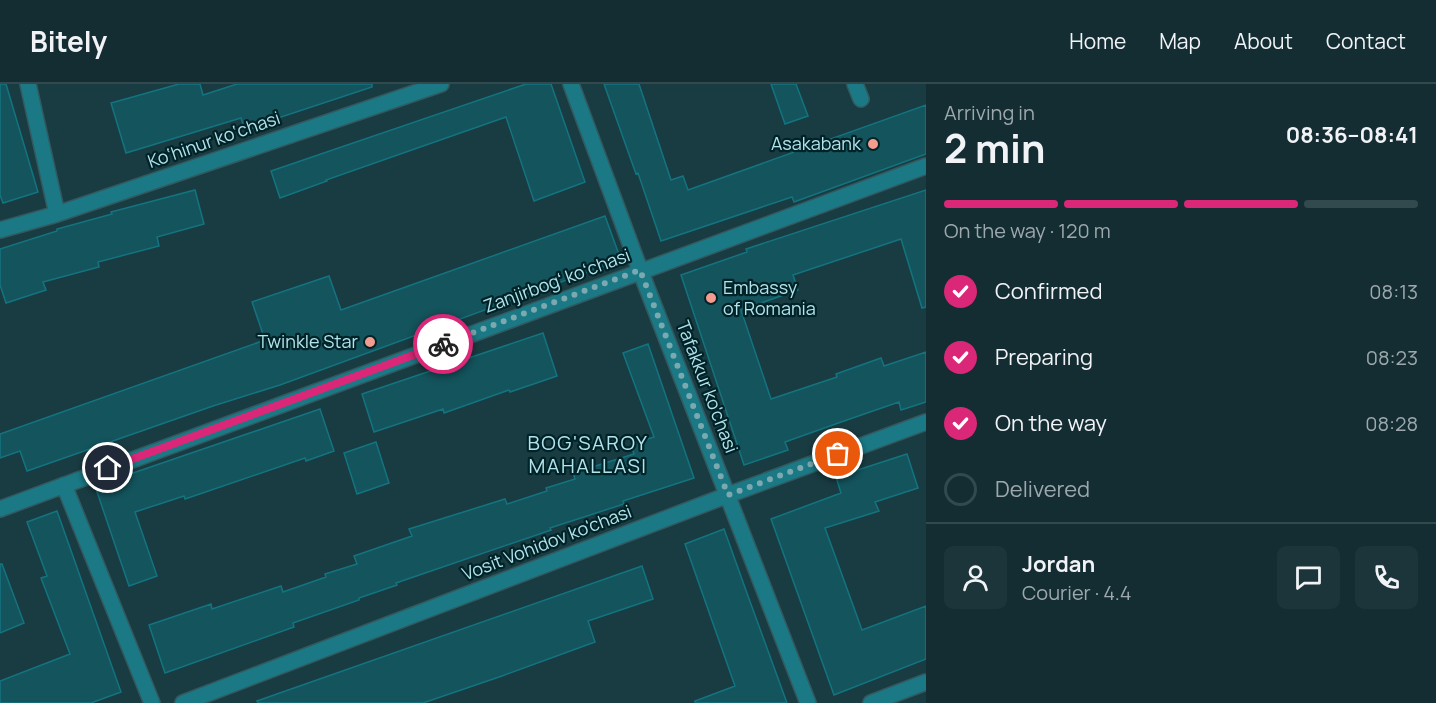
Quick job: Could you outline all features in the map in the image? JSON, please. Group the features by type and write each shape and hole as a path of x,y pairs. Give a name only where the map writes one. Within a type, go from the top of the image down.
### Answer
{"street":[{"path":"28,84 57,214"},
{"name":"Ko‘hinur ko‘chasi","path":"0,230 57,214 441,84"},
{"name":"Tafakkur ko'chasi","path":"571,84 640,270 808,703"},
{"path":"855,84 861,99"},
{"name":"Zanjirbogʻ koʻchasi","path":"0,509 640,270 926,166"},
{"name":"Vosit Vohidov ko'chasi","path":"183,703 926,422"},
{"path":"64,484 152,703"},
{"path":"871,703 926,682"}],"building":[{"path":"0,84 6,84 38,192 3,203 0,195"},
{"path":"179,84 200,84 203,95 237,84 372,84 372,87 245,131 241,118 126,153 111,103"},
{"path":"526,84 551,84 585,182 534,201 506,117 280,198 271,171"},
{"path":"604,84 639,84 671,180 683,176 688,190 926,105 926,154 794,202 792,197 661,241"},
{"path":"771,84 796,84 808,116 785,124"},
{"path":"195,190 204,224 157,237 159,246 98,262 99,267 43,282 46,290 6,303 0,285 0,249 57,231 57,229 112,214 111,212"},
{"path":"926,190 926,307 922,308 901,239 793,275 798,290 741,310 771,399 837,377 836,374 881,358 884,366 926,352 926,402 901,410 899,402 844,421 785,442 788,450 744,465 681,275 747,252 746,249"},
{"path":"605,216 621,260 280,385 27,471 20,451 0,458 0,434 265,340 252,302 329,276 341,310"},
{"path":"543,333 557,376 444,413 443,409 374,432 362,394"},
{"path":"648,344 694,478 623,501 624,504 396,583 397,585 359,598 359,600 293,623 294,627 165,673 149,625 211,604 212,609 281,586 283,592 326,577 325,574 357,564 354,556 412,536 409,529 505,499 507,504 547,491 546,488 575,479 573,473 634,454 631,444 654,437 623,353"},
{"path":"320,409 334,451 306,461 305,458 185,499 184,496 135,512 157,576 129,586 95,486"},
{"path":"376,442 389,483 357,494 344,453"},
{"path":"907,454 918,488 875,502 879,511 825,528 862,630 926,606 926,659 834,695 771,519 841,493 836,477"},
{"path":"57,511 121,692 91,703 0,703 0,681 70,654 41,578 47,576 27,522"},
{"path":"724,529 787,703 695,703 695,701 735,686 685,544"},
{"path":"0,564 2,564 24,623 0,633"},
{"path":"642,566 653,599 588,621 595,642 502,676 423,703 258,703 257,701"}],"way so far":[{"path":"443,344 640,270 728,495 838,454"}],"place":[{"name":"Asakabank","path":"873,144"},
{"name":"Embassy of Romania","path":"711,298"},
{"name":"Twinkle Star","path":"370,342"}],"district":[{"name":"BOG'SAROY MAHALLASI","path":"588,454"}],"route":[{"path":"108,468 443,344"}]}
